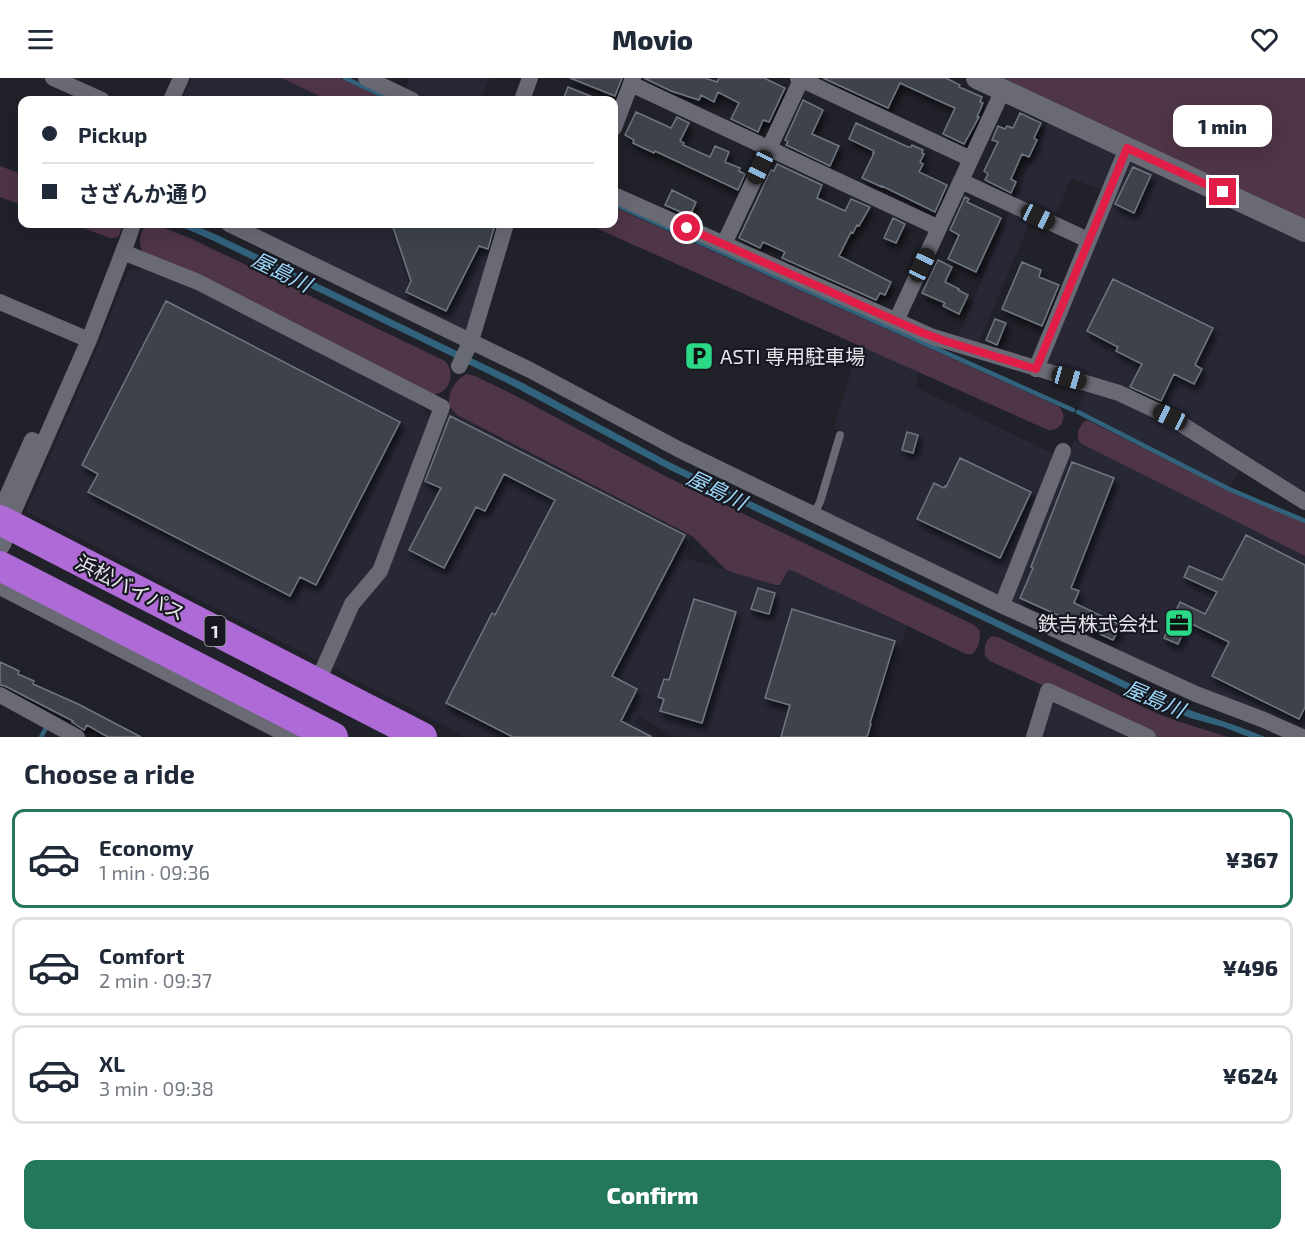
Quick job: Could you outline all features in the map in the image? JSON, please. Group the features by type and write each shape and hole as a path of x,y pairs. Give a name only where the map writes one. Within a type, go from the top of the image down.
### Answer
{"highway":[{"name":"浜松バイパス","path":"3,532 317,683 422,737"},
{"name":"浜松バイパス","path":"3,532 259,699 292,732 333,737"}],"street":[{"path":"53,78 93,96"},
{"path":"173,96 181,78"},
{"path":"366,78 404,96"},
{"path":"523,96 530,78"},
{"path":"724,244 801,78 971,159"},
{"path":"977,78 1305,231"},
{"path":"618,118 632,81 939,228"},
{"path":"896,321 1004,90"},
{"path":"1036,369 1127,148"},
{"path":"961,181 1089,240"},
{"path":"618,197 945,341 1119,393 1170,417 1305,502"},
{"path":"3,532 89,340 131,228"},
{"path":"237,228 469,345 538,373 678,449 1002,605 1202,696 1302,737"},
{"path":"459,366 469,345 505,228"},
{"path":"123,252 198,282 442,407 380,571 352,604 317,683"},
{"path":"0,302 89,340"},
{"path":"3,532 32,440 43,445"},
{"path":"1002,605 1063,451"},
{"path":"0,587 292,732"},
{"path":"1034,737 1048,691 1148,737"},
{"path":"0,695 51,731 77,737"}],"lane":[{"path":"814,514 840,435"}],"shaded area":[{"path":"192,78 281,78 319,96 184,96"},
{"path":"281,78 340,78 378,96 319,96"},
{"path":"410,78 490,78 483,96 416,96 405,91"},
{"path":"1003,78 1305,78 1305,219"},
{"path":"1048,121 1115,152 1118,158 1104,191 1071,178 1054,220 1014,201"},
{"path":"1132,160 1305,241 1305,496 1172,412 1045,365 1126,162"},
{"path":"0,166 18,173 18,204 0,197"},
{"path":"618,209 1058,406 1063,413 1062,422 1057,428 1048,430 596,228 618,228"},
{"path":"1011,209 1031,219 978,345 957,339"},
{"path":"83,228 122,228 119,236 110,238"},
{"path":"164,228 192,239 445,361 449,366 451,378 449,383 442,392 430,394 142,251 140,236 143,229"},
{"path":"252,228 501,228 466,331"},
{"path":"145,268 195,288 418,402 430,421 375,568 321,662 26,511 99,344 128,271"},
{"path":"859,345 919,372 915,387 1054,454 1000,592 995,594 826,513 823,507 845,433 834,428"},
{"path":"467,374 516,396 665,476 974,625 980,631 976,649 972,654 966,654 793,571 788,570 780,585 775,585 725,569 692,536 457,415 452,410 449,398 457,382"},
{"path":"1086,389 1117,398 1167,422 1240,468 1230,487 1078,410"},
{"path":"447,410 692,536 685,558 781,587 788,570 793,571 907,626 873,737 674,737 638,715 635,723 658,737 466,737 331,667"},
{"path":"1087,420 1222,487 1305,523 1305,556 1082,444 1078,440 1078,431 1083,422"},
{"path":"1074,440 1305,556 1305,731 1015,604 1013,598"},
{"path":"991,636 998,637 1156,713 1228,737 1155,737 990,661 985,656 985,650 986,643"},
{"path":"1050,700 1139,737 1039,737"}],"water":[{"name":"屋島川","path":"184,228 201,228 217,235 523,383 671,463 1162,699 1265,737 1249,737 1190,718 1159,705 668,469 505,382"}],"building":[{"path":"570,78 622,78 615,96"},
{"path":"644,78 705,78 717,82 719,78 764,78 785,88 769,122 763,120 758,132 731,119 739,103 718,92 714,102 701,95 699,100 671,91"},
{"path":"823,78 946,78 960,85 959,87 982,97 980,102 983,103 977,117 979,117 964,144 943,134 955,108 900,83 888,108"},
{"path":"568,87 590,96 565,96"},
{"path":"803,100 823,110 812,134 839,146 830,166 786,145 788,142 785,140"},
{"path":"636,112 671,128 677,117 689,123 680,141 684,143 683,145 710,157 715,146 729,152 725,162 740,168 739,171 745,174 738,190 633,143 634,140 625,135"},
{"path":"1020,113 1041,123 1034,138 1037,140 1029,157 1022,154 1011,179 1016,182 1011,193 985,180 988,174 984,171 998,142 992,140 998,126 1005,129 1007,126 1013,128"},
{"path":"856,123 908,147 912,145 923,150 924,154 920,162 923,164 919,172 947,185 935,212 862,178 874,151 849,139"},
{"path":"777,164 822,185 817,198 845,211 851,199 870,207 859,226 857,225 853,233 851,232 839,256 891,282 885,295 880,293 876,300 782,258 785,252 763,242 760,248 739,238 771,170 774,171"},
{"path":"1133,167 1151,175 1134,213 1115,204"},
{"path":"672,190 696,202 690,216 665,205"},
{"path":"965,197 969,199 967,202 1001,218 976,272 948,259 959,235 950,230"},
{"path":"893,218 905,224 896,243 884,238"},
{"path":"393,228 494,228 488,249 479,246 446,311 406,292 411,281"},
{"path":"938,260 952,267 945,282 968,295 959,314 943,306 945,303 922,293"},
{"path":"1022,262 1041,270 1039,277 1059,285 1042,326 1002,309"},
{"path":"1113,279 1213,328 1195,365 1202,369 1194,384 1174,374 1161,401 1130,387 1142,364 1116,351 1118,347 1087,331"},
{"path":"166,301 400,422 316,585 300,577 290,596 88,492 98,474 82,465"},
{"path":"995,319 1006,323 997,345 986,340"},
{"path":"450,416 685,535 612,676 637,689 621,721 652,737 513,737 446,703 492,613 495,615 555,500 504,474 485,511 476,507 444,568 409,550 441,488 425,481"},
{"path":"907,432 918,435 913,453 902,450"},
{"path":"960,458 1031,492 1000,558 917,519 934,483 946,487"},
{"path":"1072,462 1114,478 1071,588 1079,591 1074,603 1121,625 1113,640 1020,598"},
{"path":"1246,535 1305,565 1305,707 1299,719 1212,676 1229,642 1188,622 1178,644 1164,638 1180,602 1205,614 1217,592 1184,577 1189,566 1222,580"},
{"path":"758,588 775,593 769,614 751,609"},
{"path":"694,599 736,612 702,723 660,711 664,699 658,697 664,679 669,680"},
{"path":"792,609 895,641 867,737 781,737 790,705 765,698"},
{"path":"0,662 34,681 33,684 78,704 141,737 108,737 87,725 84,730 73,721 0,685"}],"waterway":[{"path":"345,78 383,96"},
{"path":"618,206 1073,410"},
{"path":"1078,412 1229,489 1305,521"},
{"path":"41,737 47,726"}],"place":[{"name":"ASTI 専用駐車場","path":"699,356"},
{"name":"鉄吉株式会社","path":"1179,623"}],"route":[{"path":"687,228 923,333 1036,369 1127,148 1223,192"}]}
